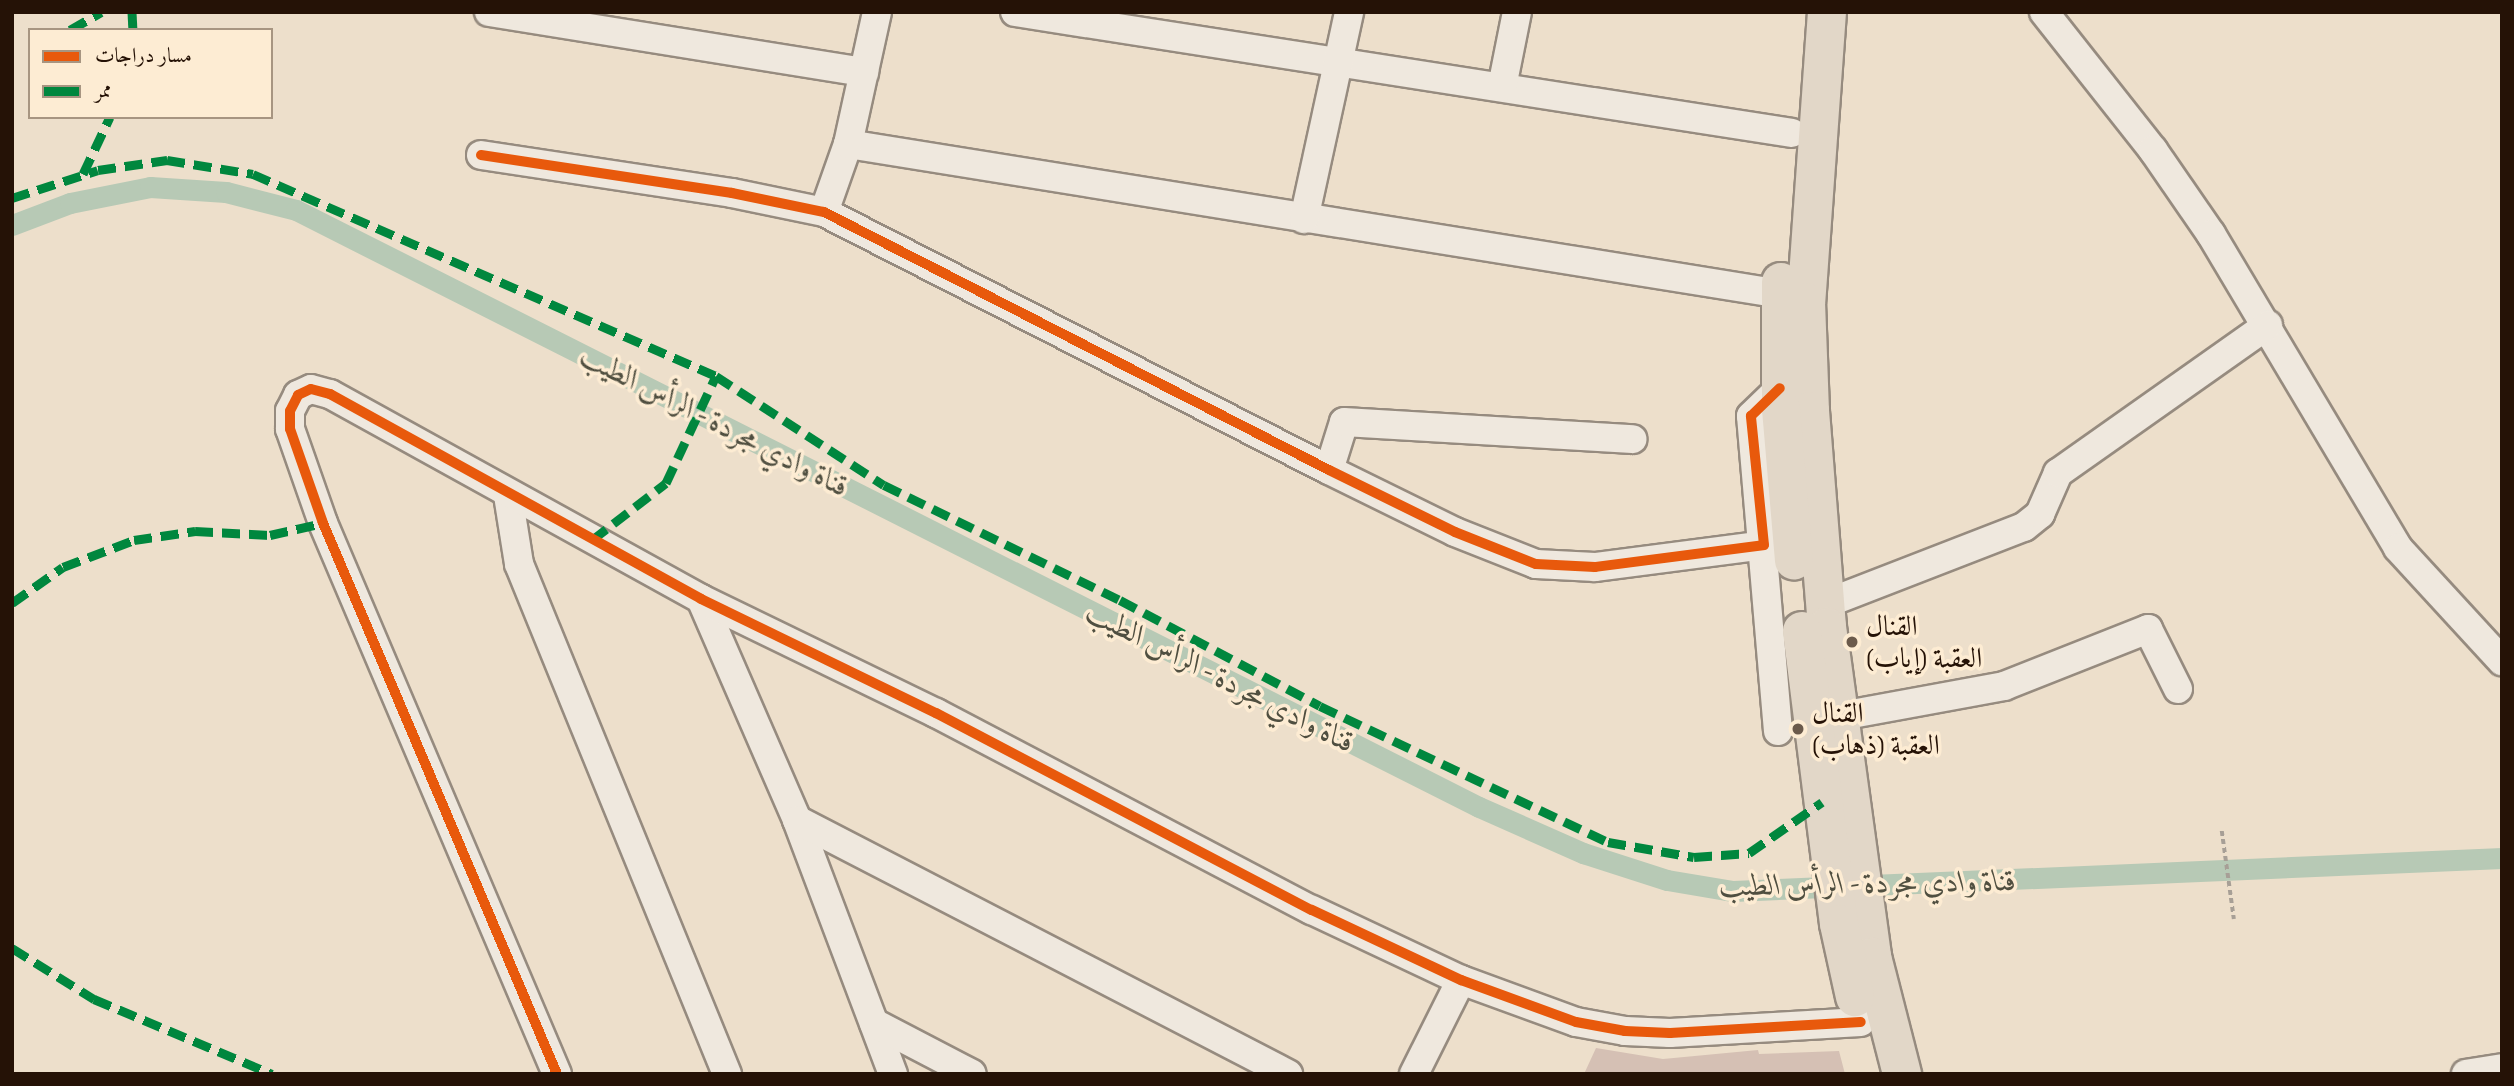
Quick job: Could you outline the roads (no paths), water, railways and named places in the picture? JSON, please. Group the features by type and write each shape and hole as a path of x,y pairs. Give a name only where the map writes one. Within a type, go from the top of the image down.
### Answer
{"highway":[{"path":"1804,12 1780,294 1780,388 1797,591 1840,825 1853,922 1861,1022 1873,1074"},
{"path":"1827,12 1806,302 1825,604 1841,716 1840,825"},
{"path":"1853,922 1902,1074"}],"street":[{"path":"489,12 864,72"},
{"path":"824,212 848,144 877,12"},
{"path":"1016,12 1792,133"},
{"path":"1304,219 1340,64 1349,12"},
{"path":"1502,87 1517,12"},
{"path":"2044,12 2153,150 2268,325 2398,548 2502,661"},
{"path":"848,144 1780,294"},
{"path":"481,155 732,192 824,212 1329,470 1455,532 1536,564 1595,567 1764,545"},
{"path":"1825,604 2024,527 2040,514 2058,473 2268,325"},
{"path":"1778,731 1751,416 1780,388"},
{"path":"557,1074 323,523 290,429 290,411 298,395 312,389 330,394 508,495 701,599 864,677 1311,910 1461,980 1576,1022 1625,1031 1670,1033 1861,1022"},
{"path":"1329,470 1344,422 1632,439"},
{"path":"508,495 519,564 727,1074"},
{"path":"701,599 797,820 893,1074"},
{"path":"1841,716 2004,686 2148,629 2178,689"},
{"path":"797,820 1289,1074"},
{"path":"1414,1074 1461,980"},
{"path":"874,1023 972,1074"},
{"path":"2466,1074 2502,1068"}],"waterway":[{"name":"قناة وادي مجردة - الرأس الطيب","path":"12,225 70,203 150,187 226,192 296,210 1479,807 1583,853 1667,880 1733,891 2502,858"}],"place":[{"name":"القنال العقبة (إياب)","path":"1852,642"},
{"name":"القنال العقبة (ذهاب)","path":"1798,729"}]}
